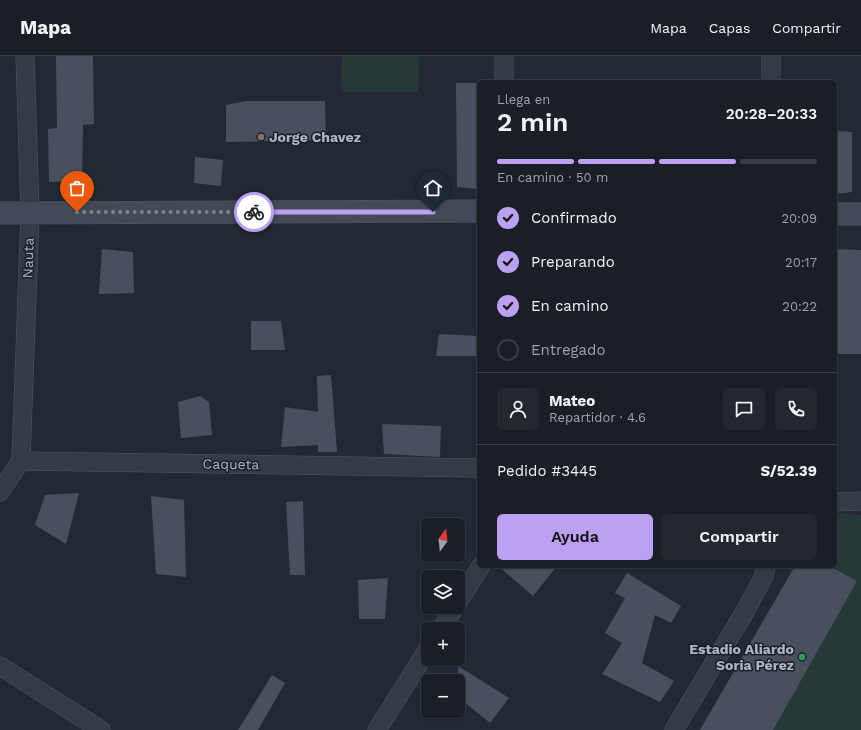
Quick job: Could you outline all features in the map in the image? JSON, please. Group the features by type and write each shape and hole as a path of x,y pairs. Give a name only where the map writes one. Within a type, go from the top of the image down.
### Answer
{"street":[{"name":"Nauta","path":"21,461 30,213 25,56"},
{"path":"504,56 504,80"},
{"path":"771,56 771,80"},
{"path":"0,213 477,211"},
{"path":"837,214 861,214"},
{"path":"0,492 21,461"},
{"name":"Caqueta","path":"21,461 477,468"},
{"path":"837,502 861,501"},
{"path":"465,591 479,568"},
{"path":"674,730 747,608 764,576 766,568"},
{"path":"377,730 421,661"},
{"path":"0,666 101,730"}],"shaded area":[{"path":"342,56 419,56 418,92 341,92"},
{"name":"Estadio Aliardo Soria Pérez","path":"837,513 861,515 861,730 700,730 794,568 837,568"}],"building":[{"path":"56,56 93,56 94,124 83,125 82,181 49,182 48,129 57,128"},
{"path":"456,83 477,83 477,189 457,187"},
{"path":"246,101 325,101 326,140 226,142 226,105"},
{"path":"837,131 852,132 852,192 837,194"},
{"path":"195,157 223,160 221,186 194,183"},
{"path":"102,249 133,252 134,293 99,294"},
{"path":"837,249 861,250 861,354 837,354"},
{"path":"251,321 281,321 285,350 251,350"},
{"path":"439,334 477,336 477,356 436,356"},
{"path":"331,375 337,452 318,452 318,445 281,447 285,407 318,412 317,376"},
{"path":"200,396 209,402 212,435 181,438 178,402"},
{"path":"382,424 441,426 440,457 384,454"},
{"path":"79,493 66,544 35,525 45,495"},
{"path":"151,496 184,500 186,577 156,574"},
{"path":"303,501 305,575 290,575 286,502"},
{"path":"500,568 555,568 533,596"},
{"name":"Estadio Aliardo Soria Pérez","path":"794,568 833,568 857,581 773,730 700,730"},
{"path":"627,573 681,606 671,623 655,615 642,663 674,681 660,702 602,674 622,643 605,633 625,598 615,593"},
{"path":"388,578 385,619 359,619 358,580"},
{"path":"458,666 509,698 490,723 465,703 465,674 458,674"},
{"path":"272,675 285,683 258,730 238,730"}],"way so far":[{"path":"77,212 254,212"}],"place":[{"name":"Jorge Chavez","path":"261,137"},
{"name":"Estadio Aliardo Soria Pérez","path":"802,657"}],"route":[{"path":"254,212 433,212"}]}
